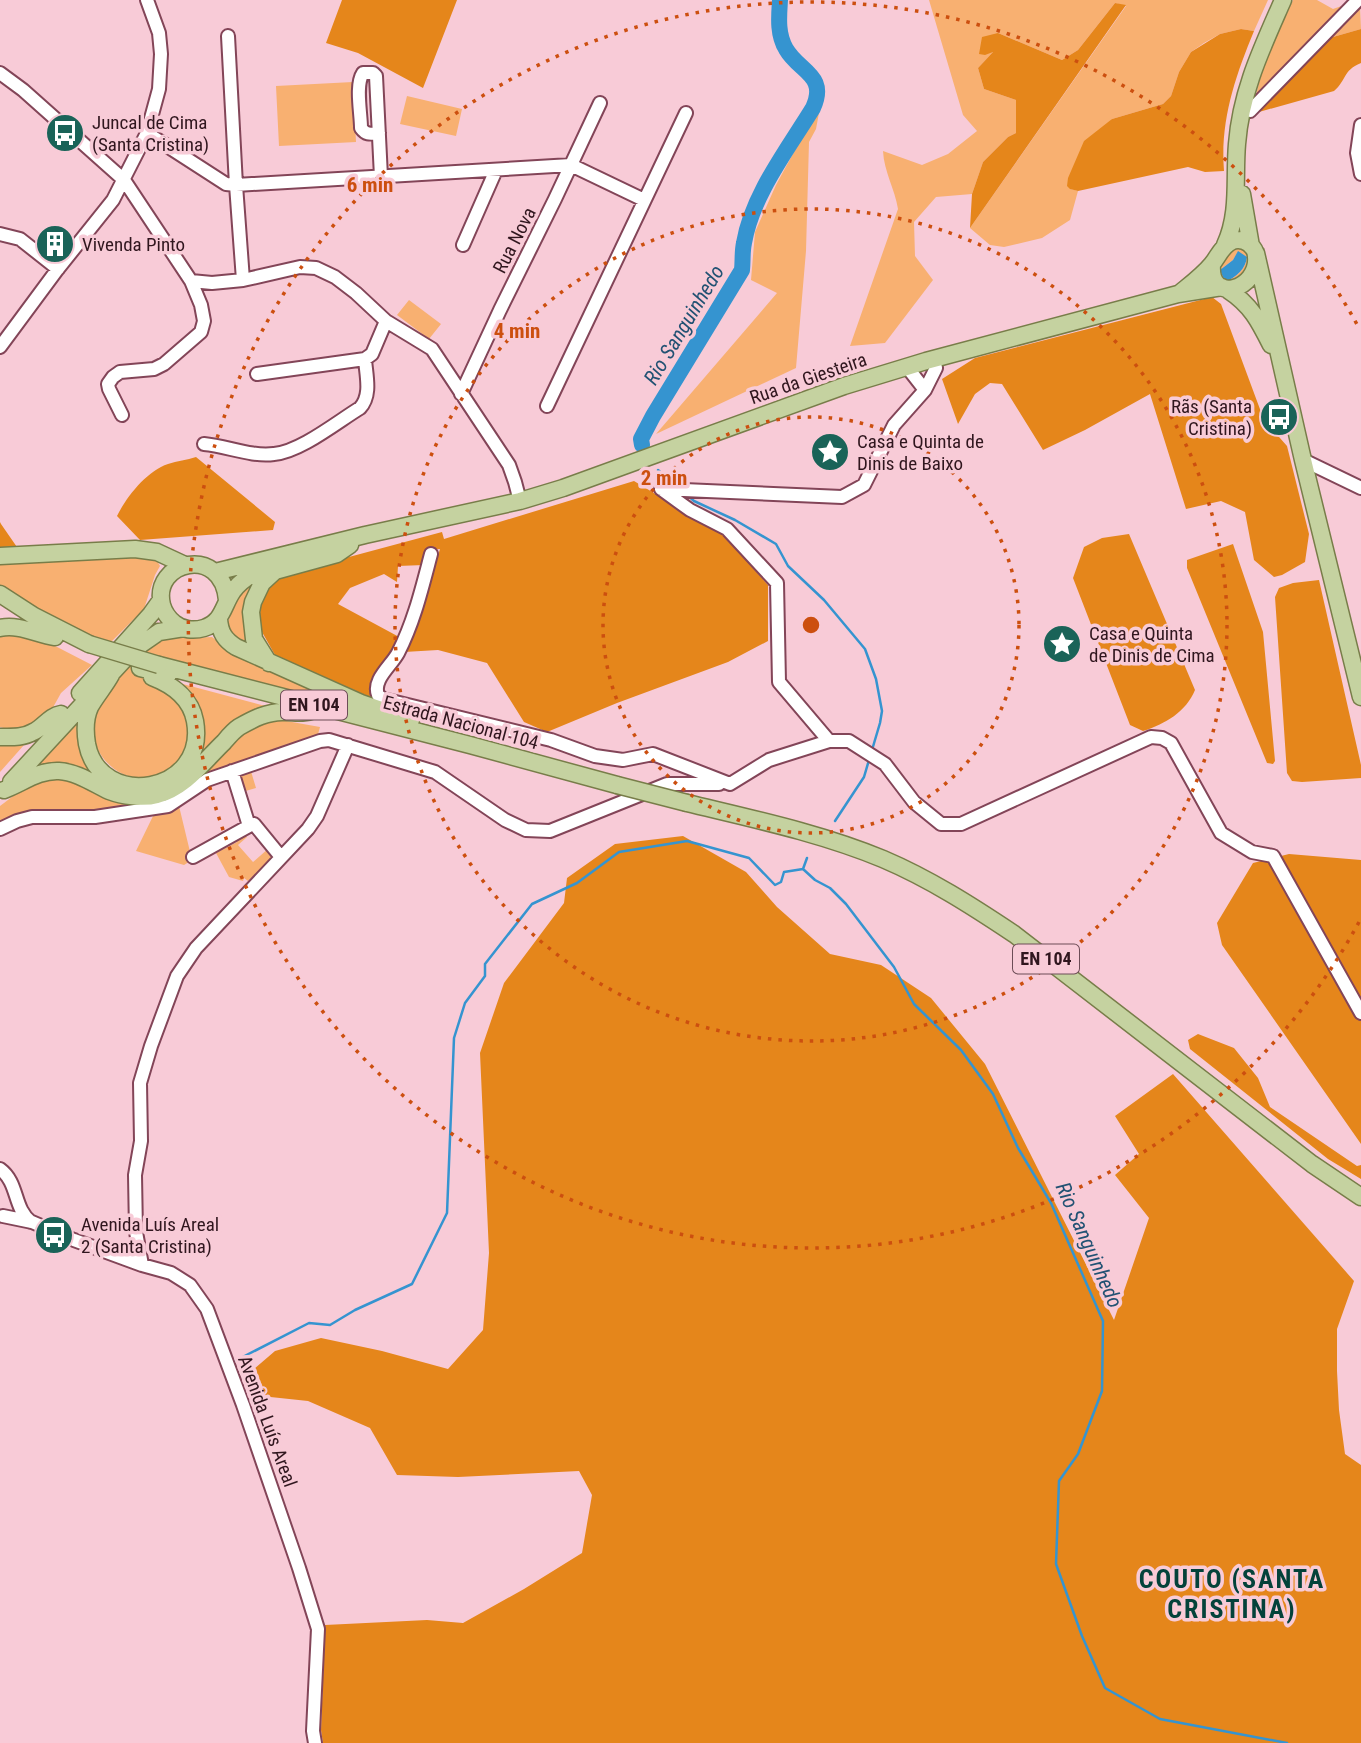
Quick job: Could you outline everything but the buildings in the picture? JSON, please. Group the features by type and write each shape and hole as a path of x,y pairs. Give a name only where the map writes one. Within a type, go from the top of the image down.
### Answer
{"main road":[{"path":"1178,294 1212,265 1230,235 1236,208 1237,145 1242,108 1255,64 1283,0"},
{"path":"1237,167 1303,460 1361,697"},
{"path":"1225,245 1232,241 1246,242 1254,249 1256,265 1247,282 1237,288 1225,289"},
{"path":"1212,265 1213,279 1241,299 1256,315 1286,383"},
{"name":"Rua da Giesteira","path":"456,515 563,488 844,386 933,359 1178,294 1225,289"},
{"path":"185,565 164,582 161,600 163,609 175,624 193,630 203,629 219,619 234,589 254,572 456,515"},
{"path":"215,572 303,549 456,515"},
{"path":"269,663 254,639 251,612 262,583 275,571 337,554 350,545"},
{"path":"0,556 146,549 185,565 206,566 222,580 227,600"},
{"name":"Estrada Nacional 104","path":"0,594 88,648 558,770"},
{"path":"1,790 61,714 161,600"},
{"name":"Estrada Nacional 104","path":"0,601 55,637 140,668 462,749 558,770"},
{"path":"219,619 225,640 236,648 361,703 467,739 470,745"},
{"path":"0,628 23,628 55,637"},
{"path":"1,790 133,650 159,632 184,628"},
{"path":"111,675 90,707 85,734 88,749 98,769 122,784 139,787 160,783 180,772 192,753 197,732 193,711 179,691 142,674 140,668"},
{"path":"1,790 43,772 61,771 77,775 113,792 140,796 156,795 186,780 236,729 264,715 282,712 302,714 311,711"},
{"path":"0,737 18,737 33,733 55,715 61,714"},
{"name":"EN 104","path":"558,770 847,845 921,877 1014,934 1312,1164 1361,1197"}],"street":[{"path":"0,347 113,200 147,133 159,89 161,54 159,33 147,0"},
{"path":"1242,108 1250,111 1358,0"},
{"path":"228,36 243,280"},
{"path":"0,73 23,90 124,180 191,281 201,306 204,321 201,332 164,364 154,369 120,372 113,377 108,384 109,389 122,415"},
{"name":"Rua Nova","path":"461,394 600,103"},
{"path":"547,406 686,113"},
{"path":"1361,125 1357,153 1361,174"},
{"path":"147,133 226,184 236,186 571,165 644,200"},
{"path":"379,133 381,177"},
{"path":"463,245 496,170"},
{"path":"0,234 20,239 58,269"},
{"path":"191,281 243,280 300,267 316,268 335,277 386,321 432,349 509,465 520,501"},
{"path":"257,374 365,359 372,354 386,321"},
{"path":"204,444 256,454 276,454 300,446 360,408 366,401 365,359"},
{"path":"829,741 779,682 777,583 727,529 690,510 662,489 842,497 864,485 894,425 925,390 936,368 933,359"},
{"path":"907,367 925,390"},
{"path":"1303,460 1361,488"},
{"path":"431,554 417,605 397,654 377,682 378,695 383,699 551,740 595,757 623,760 653,754 730,784"},
{"path":"0,829 32,817 95,817 168,806 207,780 329,740 435,772 505,820 526,830 550,831 667,784 730,784 769,760 829,741 849,741 885,764 914,802 941,824 961,824 1151,737 1162,738 1171,743 1221,834 1252,852 1273,856 1361,1013"},
{"path":"142,1265 136,1232 135,1175 141,1141 140,1083 177,976 196,948 317,817 348,744"},
{"path":"232,771 255,823 281,857"},
{"path":"193,857 255,823"},
{"path":"0,1169 13,1183 22,1213 32,1222"},
{"path":"1,1218 12,1205 15,1192"},
{"name":"Avenida Luís Areal","path":"1,1218 20,1218 142,1265 171,1273 190,1285 206,1309 239,1394 318,1629 314,1743"}],"shaded area":[{"path":"342,0 457,0 423,88 358,53 326,43"},
{"path":"929,0 1268,0 1254,31 1241,29 1220,34 1191,52 1179,72 1171,96 1163,104 1112,119 1071,189 1078,191 1070,220 1042,238 1004,247 990,245 970,228 1126,6 1115,3 1078,50 1062,60 998,33 994,51 978,68 984,89 1016,100 1016,133 1008,137 983,162 972,194 936,197 914,222 915,256 933,280 885,343 850,346 898,209 883,151 922,165 948,154 977,131 963,115"},
{"path":"1293,0 1317,0 1333,9 1350,3 1254,103 1263,67"},
{"path":"1115,3 1126,5 970,228 972,194 983,162 1008,137 1016,133 1016,100 984,89 978,68 993,52 979,54 982,37 998,33 1062,60 1078,50"},
{"path":"1360,6 1361,29 1326,39"},
{"path":"1241,29 1254,31 1230,100 1224,134 1224,171 1205,172 1188,167 1078,191 1067,186 1084,141 1112,119 1163,104 1171,96 1179,72 1191,52 1220,34"},
{"path":"1361,29 1361,63 1348,72 1334,91 1259,112 1258,108 1326,39"},
{"path":"353,82 356,142 279,146 276,86"},
{"path":"407,96 462,109 456,136 400,124"},
{"path":"821,102 816,129 809,142 806,251 796,368 656,434 777,293 751,280 755,232 776,185"},
{"path":"1242,249 1248,255 1248,267 1240,280 1224,283 1219,269 1230,252","holes":["1238,252 1247,257 1240,272 1225,282 1220,270 1233,260"]},
{"path":"1212,297 1221,304 1264,420 1287,446 1309,534 1305,562 1274,577 1254,560 1245,512 1221,501 1186,509 1150,394 1043,450 1002,384 990,383 975,394 958,424 942,379 975,358"},
{"path":"409,300 441,324 429,339 397,315"},
{"path":"196,457 275,522 273,530 140,540 117,516 126,500 145,478 160,467"},
{"path":"634,481 725,536 768,585 768,641 728,662 547,732 524,722 487,663 438,650 404,652 420,616 440,549 430,550 424,565 398,566 397,582 384,574 350,588 338,604 401,638 372,698 275,655 262,632 261,601 268,586 282,575 442,532 444,539"},
{"path":"0,522 1,524 19,550 0,550"},
{"path":"1129,534 1195,690 1186,705 1174,716 1143,731 1130,725 1073,578 1084,547 1102,538"},
{"path":"1233,544 1263,632 1275,761 1273,764 1267,763 1187,568 1187,560"},
{"path":"133,551 156,559 160,566 144,609 110,643 50,618 0,587 0,559"},
{"path":"260,575 252,648 230,636 227,625 240,590"},
{"path":"1319,580 1361,765 1361,778 1292,781 1287,773 1275,597 1279,588 1293,583"},
{"path":"0,632 28,632 92,665 61,693 51,711 29,726 7,729 0,727"},
{"path":"171,635 212,637 228,650 398,718 168,662 163,686 190,715 187,753 169,769 153,777 135,778 124,774 113,768 98,750 94,739 95,715 101,702 125,671 151,645"},
{"path":"179,683 269,707 180,777 198,754 203,729 198,707"},
{"path":"80,717 102,777 27,772"},
{"path":"275,719 320,727 317,738 169,801 0,825 0,806 35,782 48,778 66,779 129,802 247,731"},
{"path":"32,736 0,772 0,740"},
{"path":"250,768 256,788 242,792 236,772"},
{"path":"179,806 192,860 184,865 136,851 154,814"},
{"path":"243,832 247,837 238,845 253,862 269,848 275,856 248,881 244,878 243,881 229,877 216,853 237,842 234,838"},
{"path":"683,836 746,872 777,907 830,954 881,965 931,998 985,1064 1114,1320 1149,1218 1115,1175 1139,1154 1115,1116 1173,1074 1354,1281 1337,1329 1337,1371 1345,1454 1361,1465 1361,1743 323,1743 321,1730 325,1625 427,1620 463,1623 582,1553 592,1495 579,1471 458,1477 397,1475 370,1428 308,1401 251,1395 248,1374 275,1351 321,1338 448,1369 483,1330 489,1253 480,1053 504,983 564,903 567,878 615,844"},
{"path":"1289,854 1361,860 1361,1144 1222,945 1217,923 1253,863"},
{"path":"1198,1034 1234,1048 1258,1078 1270,1107 1357,1166 1361,1165 1361,1179 1328,1159 1190,1049 1188,1040"}],"water":[{"path":"1238,251 1247,257 1245,265 1237,275 1225,282 1220,270 1233,260"}],"waterway":[{"name":"Rio Sanguinhedo","path":"642,445 641,439 653,416 742,270 744,243 755,207 817,97 814,81 783,43 779,25 780,0"},
{"name":"Rio Sanguinhedo","path":"658,470 676,485"},
{"name":"Rio Sanguinhedo","path":"686,494 694,501 735,520 776,544 788,566 824,600 865,649 876,679 882,711 872,750"},
{"name":"Rio Sanguinhedo","path":"835,821 864,777 869,760"},
{"path":"233,1362 309,1323 330,1325 355,1310 412,1284 447,1213 454,1038 465,1003 485,976 485,964 532,904 577,883 619,852 687,841 749,858 775,885 781,882 784,872 803,869"},
{"name":"Rio Sanguinhedo","path":"807,858 803,869 830,888 846,904 894,967 914,1004 961,1050 993,1094 1018,1148 1051,1203 1103,1321 1102,1391 1078,1454 1059,1481 1056,1564 1082,1636 1105,1688 1160,1719 1287,1743"}],"place":[{"name":"Juncal de Cima (Santa Cristina)","path":"65,133"},
{"name":"Vivenda Pinto","path":"55,244"},
{"name":"Rãs (Santa Cristina)","path":"1279,417"},
{"name":"Casa e Quinta de Dinis de Baixo","path":"830,452"},
{"name":"Casa e Quinta de Dinis de Cima","path":"1062,644"},
{"name":"Avenida Luís Areal 2 (Santa Cristina)","path":"54,1235"}],"district":[{"name":"COUTO (SANTA CRISTINA)","path":"1232,1594"}]}
